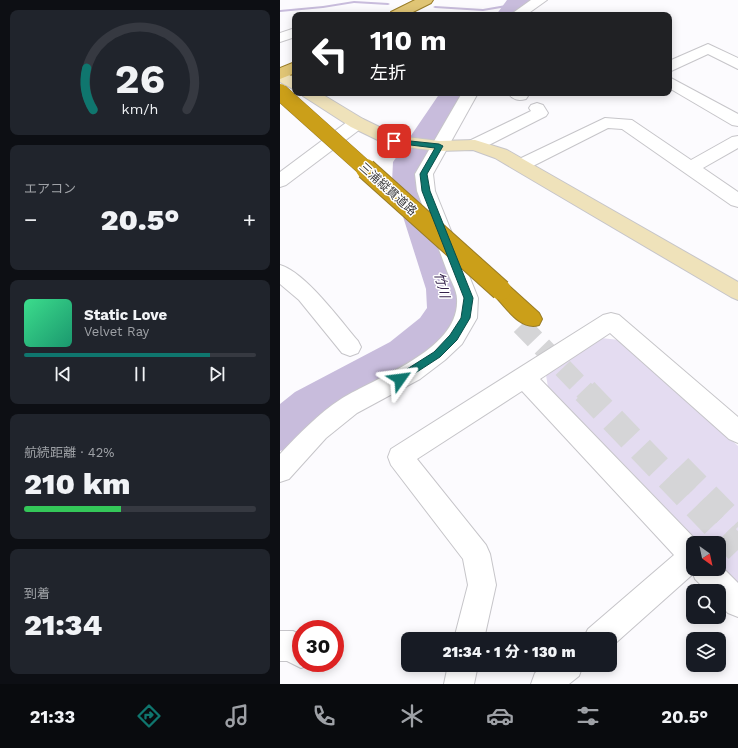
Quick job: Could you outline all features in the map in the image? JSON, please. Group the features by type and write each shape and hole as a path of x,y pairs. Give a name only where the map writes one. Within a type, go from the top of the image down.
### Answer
{"highway":[{"name":"三浦縦貫道路","path":"280,92 526,322"},
{"name":"三浦縦貫道路","path":"280,104 496,293"}],"main road":[{"path":"402,12 426,0"},
{"path":"280,75 292,69"}],"street":[{"path":"522,12 540,0"},
{"path":"280,38 292,30"},
{"path":"672,66 708,48 738,64"},
{"path":"280,75 292,82"},
{"path":"672,84 738,121"},
{"path":"314,96 357,123 394,141 439,146 476,145 501,154 738,292"},
{"path":"280,472 317,431 350,406 412,372 437,354 454,338 466,318 468,298 426,191 424,174 468,96"},
{"path":"476,145 540,113 537,108"},
{"path":"280,181 357,123"},
{"path":"521,165 605,123 626,124 738,201"},
{"path":"690,168 738,141"},
{"path":"280,272 306,295 350,347"},
{"path":"471,632 482,585 476,554 400,457 611,321 738,432"},
{"path":"524,378 686,549"},
{"path":"606,632 686,562"},
{"path":"712,576 738,603"},
{"path":"280,646 292,646"},
{"path":"458,684 461,672"},
{"path":"546,684 560,672"}],"shaded area":[{"path":"601,338 619,340 738,446 738,583 726,570 726,536 692,536 548,387 546,375"}],"waterway":[{"name":"竹川","path":"511,12 517,4 523,0"},
{"path":"280,11 323,7 354,2 388,4"},
{"path":"435,7 483,10 517,4"},
{"name":"竹川","path":"280,431 311,405 405,354 435,329 447,310 446,289 409,182 410,162 453,96"}],"tunnel":[{"path":"521,325 586,392"},
{"path":"585,391 738,550"},
{"path":"679,467 738,527"}],"route":[{"path":"394,141 439,146 424,174 426,191 468,298 466,318 454,338 437,354 400,379"}]}
